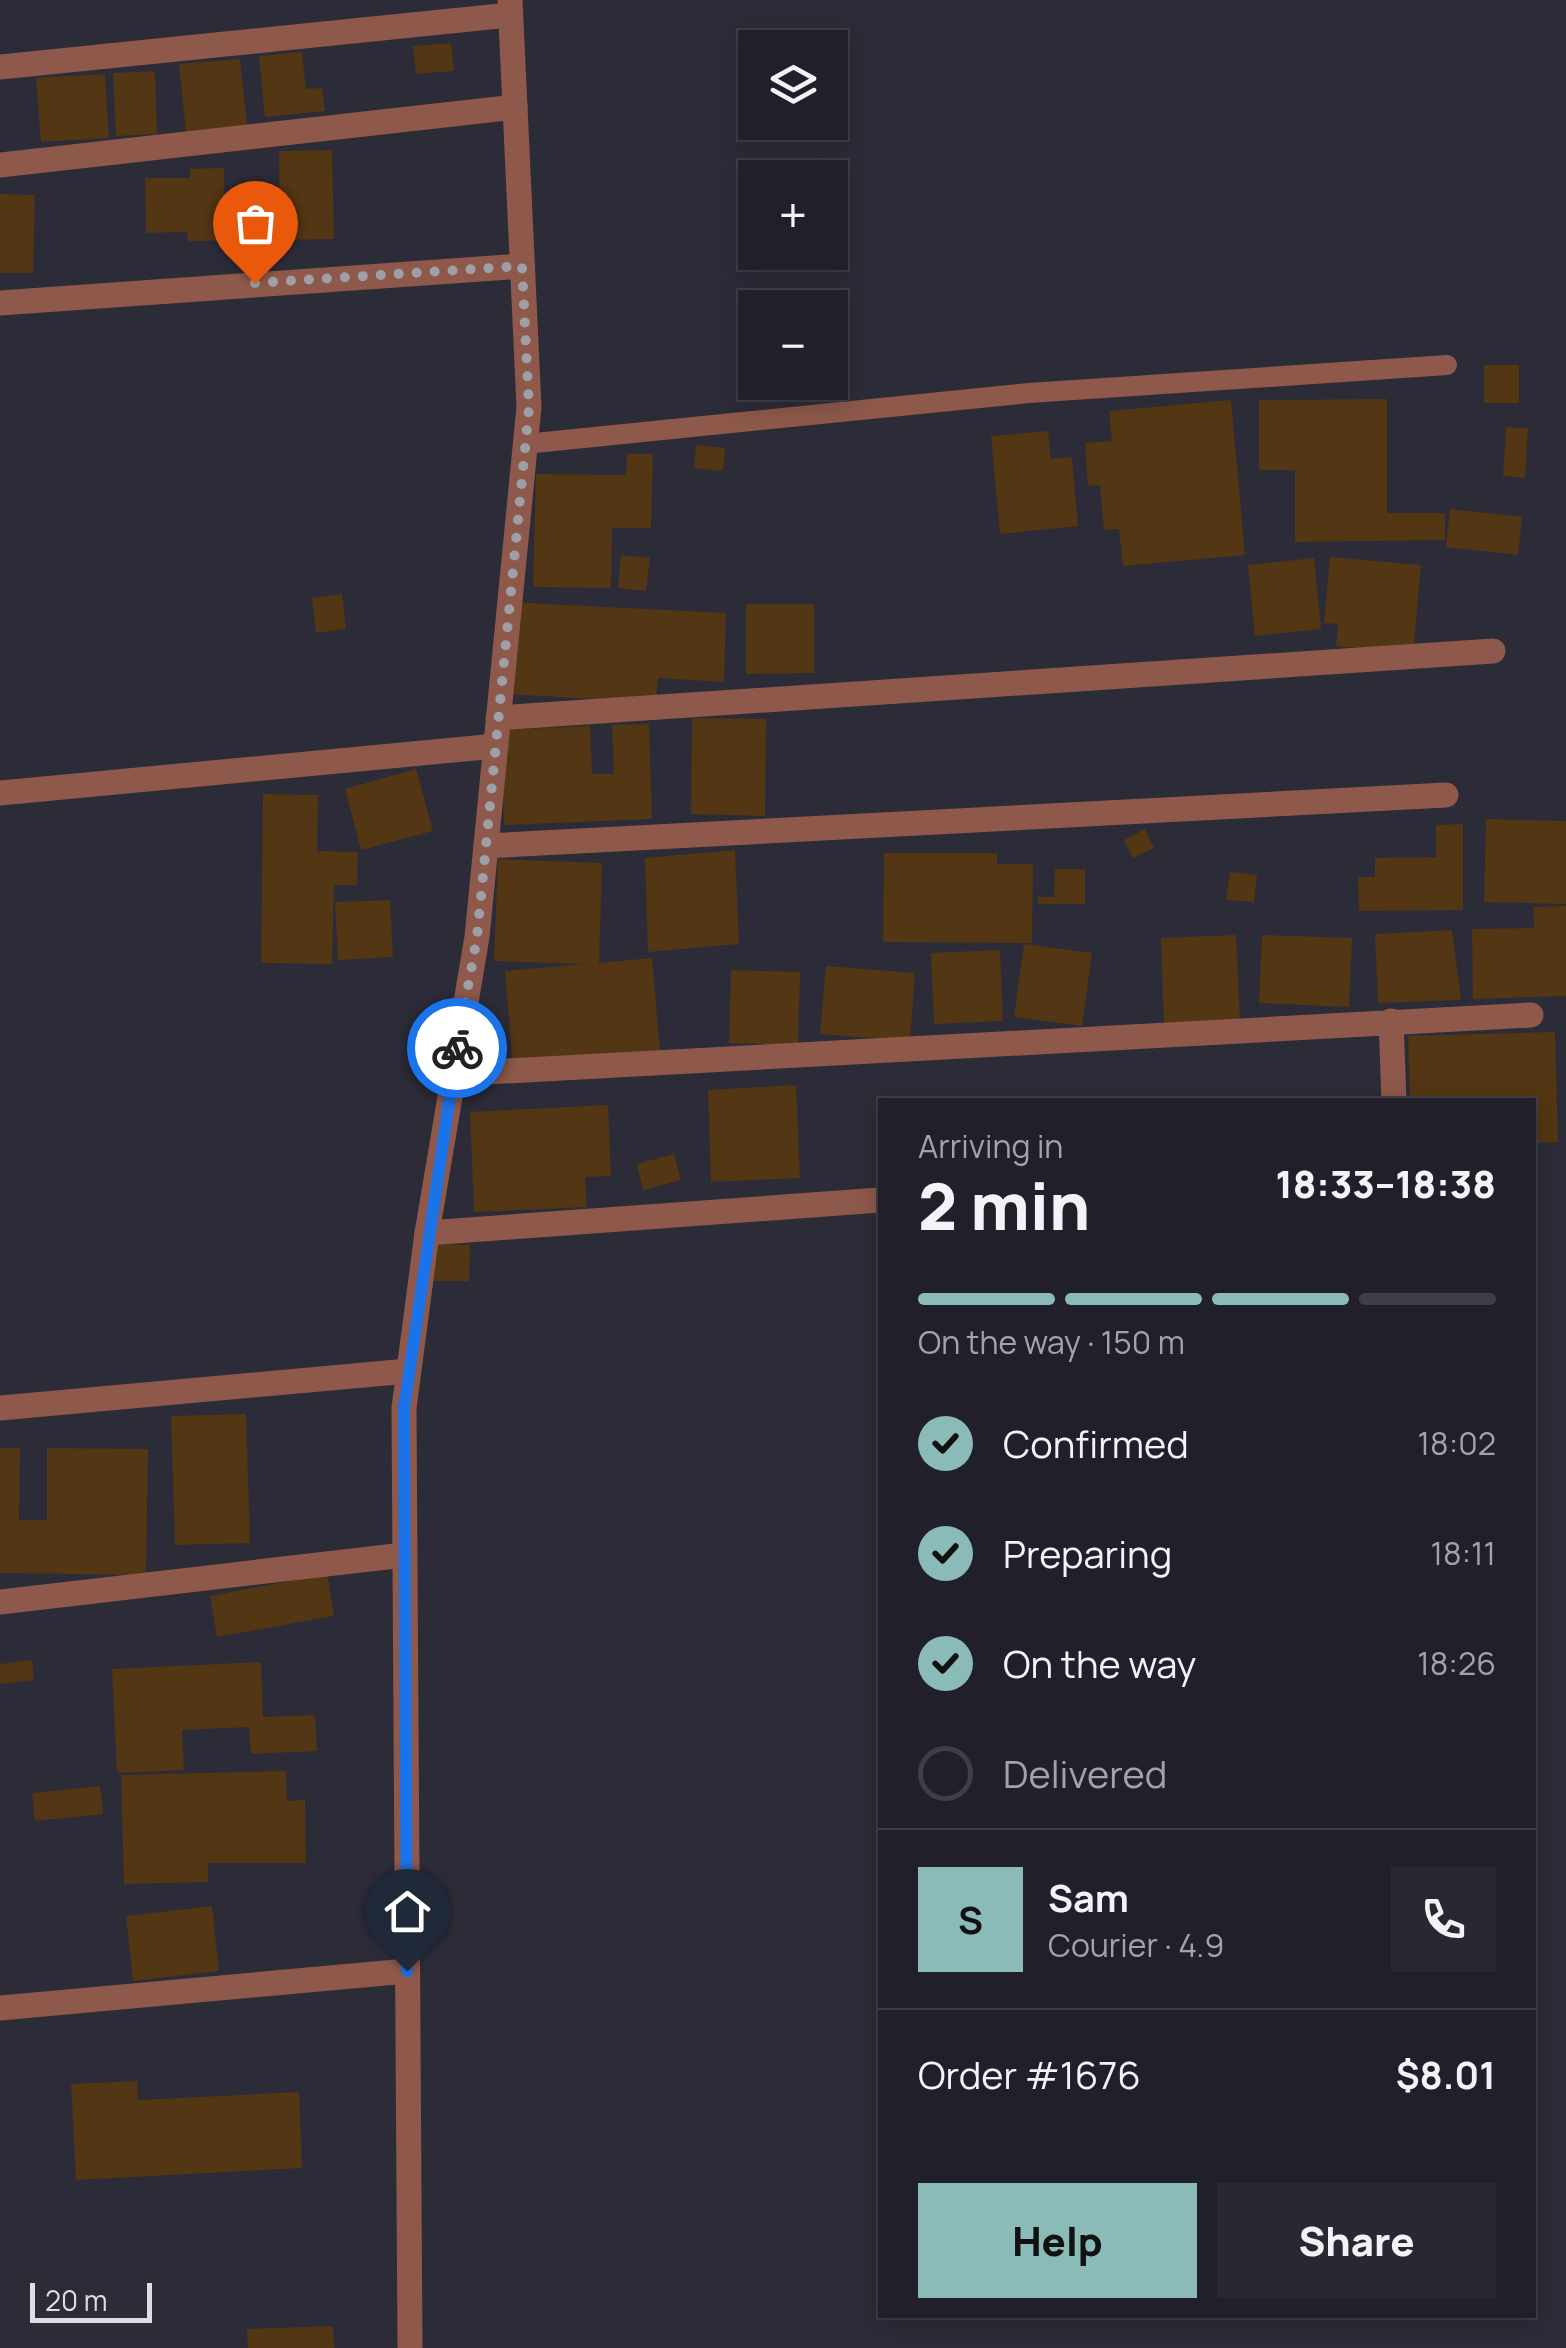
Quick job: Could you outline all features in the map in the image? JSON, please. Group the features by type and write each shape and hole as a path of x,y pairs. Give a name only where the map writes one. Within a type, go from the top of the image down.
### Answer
{"street":[{"path":"0,67 510,8 529,408 477,937 427,1233 404,1408 410,2348"},
{"path":"0,165 515,107"},
{"path":"0,304 522,266"},
{"path":"498,718 1492,651"},
{"path":"0,793 496,746"},
{"path":"486,846 1446,794"},
{"path":"452,1074 1530,1014"},
{"path":"1390,1021 1394,1098"},
{"path":"427,1233 878,1200"},
{"path":"0,1408 408,1371"},
{"path":"0,1602 404,1555"},
{"path":"0,2008 407,1971"}],"lane":[{"path":"525,444 1029,394 1448,365"}],"building":[{"path":"451,43 454,71 416,74 413,46"},
{"path":"302,52 306,89 322,88 325,111 265,117 259,56"},
{"path":"240,59 247,126 186,133 179,64"},
{"path":"155,71 157,134 116,136 113,73"},
{"path":"105,74 109,138 41,142 36,78"},
{"path":"332,150 334,239 280,240 279,151"},
{"path":"224,168 224,194 272,193 273,240 188,241 187,232 146,233 145,178 190,178 190,169"},
{"path":"0,194 35,195 33,273 0,273"},
{"path":"1484,365 1519,365 1519,403 1484,403"},
{"path":"1387,399 1387,513 1445,513 1445,540 1295,542 1295,470 1259,470 1259,400"},
{"path":"1231,400 1245,555 1123,566 1119,529 1104,530 1100,485 1088,486 1085,443 1112,441 1109,411"},
{"path":"1506,427 1528,428 1525,478 1503,476"},
{"path":"1048,431 1051,459 1072,457 1078,526 1000,534 991,436"},
{"path":"696,445 725,448 723,471 694,468"},
{"path":"627,454 653,454 651,528 612,528 611,588 533,587 536,474 626,475"},
{"path":"1450,509 1522,517 1518,555 1446,547"},
{"path":"621,555 650,558 646,591 618,588"},
{"path":"1330,557 1421,565 1413,653 1336,646 1338,624 1324,623"},
{"path":"1314,558 1321,629 1255,636 1248,565"},
{"path":"342,594 346,629 316,633 312,598"},
{"path":"506,602 726,613 724,682 658,678 656,702 501,694"},
{"path":"746,604 814,604 814,673 746,674"},
{"path":"692,718 766,719 765,816 691,814"},
{"path":"649,724 652,819 504,825 501,730 590,726 592,774 614,774 612,725"},
{"path":"416,769 433,831 361,850 345,789"},
{"path":"263,794 318,795 317,851 358,852 357,885 334,885 332,964 261,963"},
{"path":"1486,819 1566,821 1566,904 1484,902"},
{"path":"1463,824 1463,910 1359,911 1358,877 1375,877 1375,858 1436,857 1436,825"},
{"path":"1145,829 1154,848 1133,858 1124,840"},
{"path":"735,850 739,944 648,952 645,858"},
{"path":"884,853 997,853 997,864 1033,864 1032,943 883,942"},
{"path":"498,859 602,863 599,963 652,958 660,1052 513,1066 505,971 584,964 494,961"},
{"path":"1055,869 1085,869 1085,904 1038,904 1038,897 1054,897"},
{"path":"1230,872 1257,875 1254,902 1226,900"},
{"path":"390,900 393,957 338,960 335,902"},
{"path":"1566,906 1566,996 1473,999 1472,929 1534,928 1533,907"},
{"path":"1452,930 1461,1000 1378,1003 1375,934"},
{"path":"1236,935 1240,1022 1164,1026 1161,938"},
{"path":"1262,935 1352,938 1349,1007 1259,1003"},
{"path":"1024,944 1092,953 1082,1026 1014,1017"},
{"path":"1000,950 1003,1021 934,1024 931,953"},
{"path":"826,966 915,973 910,1041 820,1034"},
{"path":"731,970 800,972 798,1045 729,1043"},
{"path":"1555,1032 1558,1142 1536,1143 1536,1098 1410,1098 1408,1036"},
{"path":"796,1085 800,1178 711,1182 708,1090"},
{"path":"608,1105 611,1176 585,1177 587,1207 474,1212 470,1112"},
{"path":"674,1154 681,1180 643,1190 637,1164"},
{"path":"424,1244 470,1245 469,1281 423,1281"},
{"path":"246,1414 250,1543 175,1545 171,1416"},
{"path":"0,1448 20,1448 19,1520 47,1520 47,1448 148,1449 146,1575 0,1573"},
{"path":"327,1574 334,1616 217,1637 210,1596"},
{"path":"32,1660 34,1680 0,1684 0,1664"},
{"path":"261,1662 263,1717 315,1715 317,1751 251,1754 249,1727 182,1730 184,1770 117,1773 112,1669"},
{"path":"286,1771 287,1801 305,1800 306,1863 208,1863 208,1882 124,1884 121,1775"},
{"path":"100,1786 103,1814 35,1821 32,1793"},
{"path":"212,1906 219,1971 133,1981 126,1916"},
{"path":"137,2081 138,2100 299,2092 302,2168 76,2180 71,2084"},
{"path":"333,2326 334,2348 248,2348 247,2329"}],"way so far":[{"path":"255,283 522,266 529,408 477,937 457,1048"}],"route":[{"path":"407,1971 404,1408 457,1048"}]}
